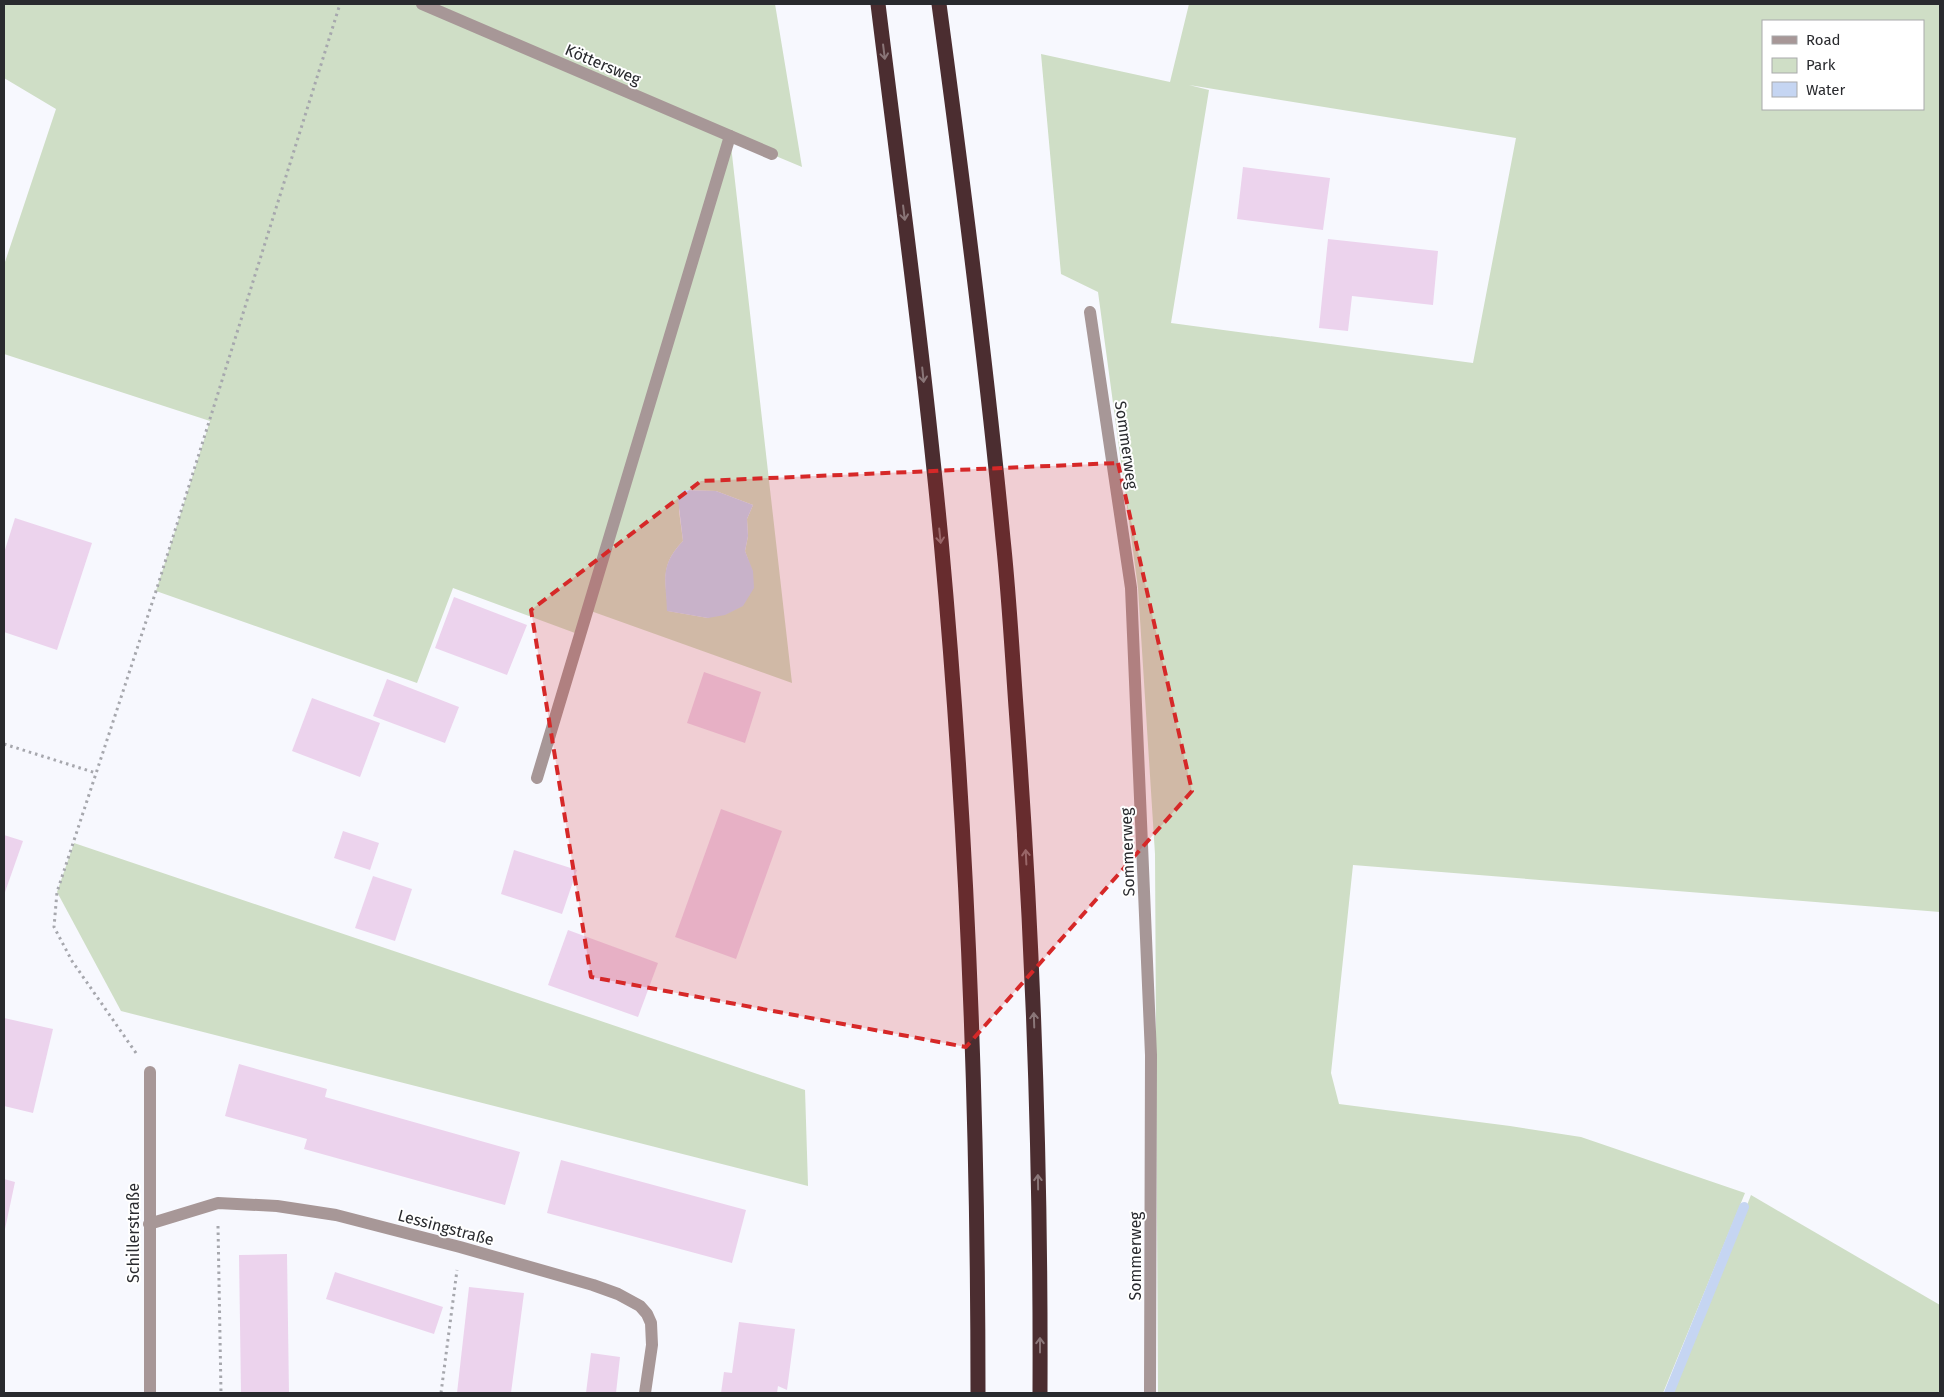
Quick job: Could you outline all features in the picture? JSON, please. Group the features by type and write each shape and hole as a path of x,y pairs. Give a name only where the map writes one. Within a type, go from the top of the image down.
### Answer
{"highway":[{"path":"878,4 915,300 940,531 958,771 973,1024 978,1393"},
{"path":"939,4 978,298 1003,533 1022,791 1034,1022 1040,1264 1040,1393"}],"street":[{"name":"Köttersweg","path":"422,4 772,154"},
{"path":"537,778 730,136"},
{"name":"Sommerweg","path":"1090,312 1131,588 1151,1055 1150,1393"},
{"name":"Schillerstraße","path":"150,1072 150,1393"},
{"name":"Lessingstraße","path":"149,1224 218,1203 277,1206 336,1215 460,1247 592,1285 618,1294 640,1306 651,1323 652,1345 646,1393"}],"path":[{"path":"150,1072 72,961 54,927 57,892 156,592 340,4"},
{"path":"4,744 96,773"},
{"path":"218,1203 221,1393"},
{"path":"441,1393 460,1247"}],"highlighted area":[{"path":"1118,463 1192,791 966,1047 591,977 531,610 701,481"}],"green space":[{"path":"4,4 775,4 802,167 730,137 792,683 588,610 575,633 453,588 417,683 156,591 210,421 4,354 4,265 56,109 4,78","holes":["683,490 716,491 753,505 747,519 748,536 745,551 752,571 708,618 668,611 666,574 670,558 683,541 679,511"]},
{"path":"1189,4 1940,4 1940,912 1353,865 1331,1073 1339,1104 1581,1137 1745,1193 1663,1393 1158,1393 1155,854 1138,588 1098,292 1061,274 1041,54 1170,82","holes":["1189,85 1516,138 1473,363 1171,323 1209,90"]},
{"path":"74,843 805,1090 808,1186 121,1011 57,892"},
{"path":"1751,1195 1940,1305 1940,1393 1673,1393"}],"water":[{"path":"683,490 716,491 753,505 747,519 748,536 745,551 753,571 754,588 743,606 725,615 708,618 667,611 665,582 667,566 675,550 683,541 678,499"}],"building":[{"path":"1243,167 1330,178 1323,230 1237,219"},
{"path":"1328,239 1438,251 1433,305 1352,296 1348,331 1319,328"},
{"path":"15,518 92,543 57,650 4,632 4,553"},
{"path":"454,597 527,625 507,675 435,648"},
{"path":"704,672 761,692 745,743 687,723"},
{"path":"387,679 459,707 445,743 373,716"},
{"path":"312,698 380,723 360,777 292,751"},
{"path":"721,809 782,831 736,959 675,937"},
{"path":"343,831 379,843 370,870 334,858"},
{"path":"4,835 23,841 4,895"},
{"path":"514,850 577,870 562,914 501,894"},
{"path":"373,876 412,889 395,941 355,928"},
{"path":"568,930 658,963 638,1017 548,985"},
{"path":"4,1018 53,1029 33,1113 4,1106"},
{"path":"239,1064 327,1089 325,1097 520,1152 505,1205 304,1149 307,1139 225,1116"},
{"path":"561,1160 746,1210 732,1263 547,1213"},
{"path":"4,1179 15,1182 5,1229 4,1229"},
{"path":"287,1254 289,1393 241,1393 239,1255"},
{"path":"335,1272 443,1307 434,1334 326,1299"},
{"path":"469,1287 524,1293 511,1393 457,1393"},
{"path":"739,1322 795,1329 787,1390 778,1386 777,1393 721,1393 724,1372 732,1373"},
{"path":"591,1353 620,1357 616,1393 586,1393"}],"waterway":[{"path":"1669,1393 1744,1207"}]}
